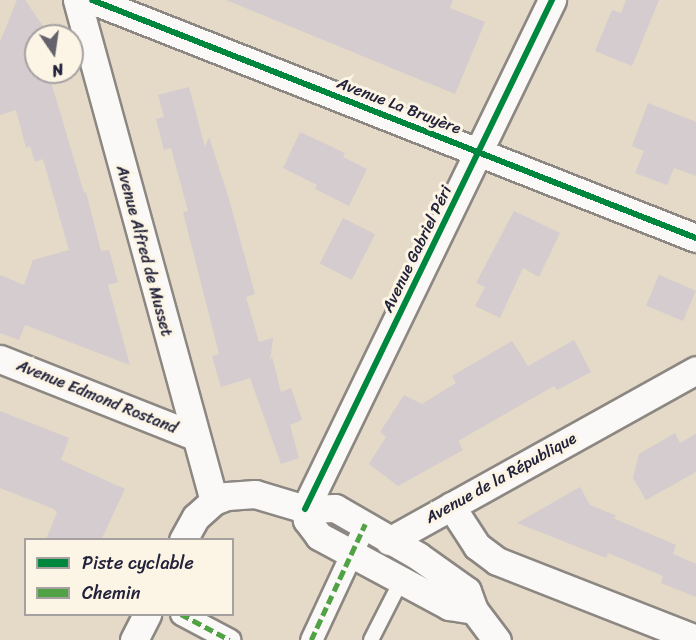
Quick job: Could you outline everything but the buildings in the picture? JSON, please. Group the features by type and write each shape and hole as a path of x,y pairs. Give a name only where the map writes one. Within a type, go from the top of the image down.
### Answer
{"street":[{"name":"Avenue Alfred de Musset","path":"78,0 213,501"},
{"name":"Avenue La Bruyère","path":"92,0 696,238"},
{"name":"Avenue Gabriel Péri","path":"305,510 552,0"},
{"name":"Avenue Edmond Rostand","path":"0,359 194,436"},
{"name":"Avenue de la République","path":"389,541 696,370"},
{"path":"184,538 196,517 213,501 227,496 255,494 305,510 335,508 418,556 467,591 474,610 497,640"},
{"path":"451,506 477,546 497,561 696,639"},
{"path":"305,510 307,520 319,536 449,606 474,610"},
{"path":"311,640 361,560 365,524"},
{"path":"134,640 146,616"},
{"path":"183,616 230,640"}],"lane":[{"path":"371,640 401,581"}],"marked path":[{"path":"311,640 365,524"},
{"path":"185,616 230,640"}],"cycle path":[{"path":"92,0 696,238"},
{"path":"305,509 552,0"}]}
